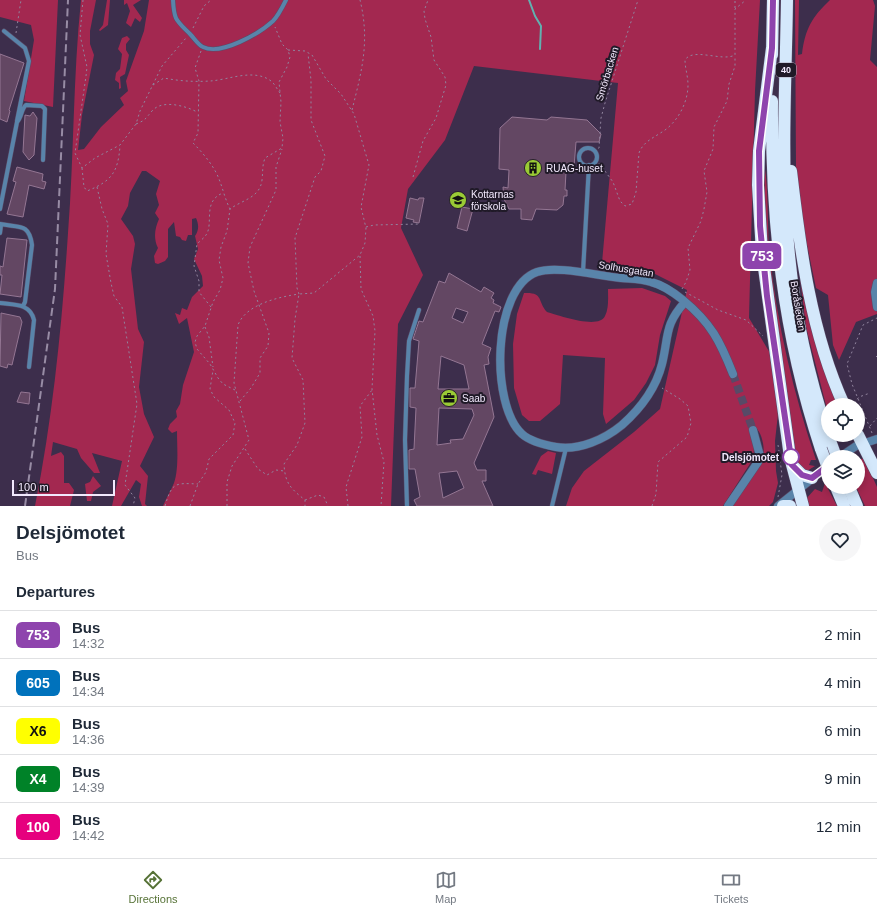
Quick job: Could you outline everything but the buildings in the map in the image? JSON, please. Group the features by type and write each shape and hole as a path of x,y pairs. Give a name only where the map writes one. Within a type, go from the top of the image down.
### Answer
{"highway":[{"name":"Boråsleden","path":"772,0 772,168 778,253 786,313 799,375 821,427"},
{"name":"Boråsleden","path":"787,0 785,118 786,213 794,290 808,369 821,418"},
{"path":"772,48 759,151 760,226 767,296 792,465 803,506"},
{"path":"785,118 799,228 815,317 827,362 841,398"},
{"path":"862,442 876,464"},
{"path":"792,465 802,475 812,478"},
{"path":"839,494 844,506"},
{"path":"851,494 857,506"},
{"path":"783,506 790,506"}],"street":[{"name":"Solhusgatan","path":"685,302 673,316 668,326 662,365 655,384 647,398 621,426 605,437 581,446 566,448 544,444 527,438 514,424 504,399 501,378 500,358 502,324 513,298 524,279 538,272 547,270 583,273 652,282 666,288 685,302 708,323 734,374"},
{"path":"877,283 875,292 877,307"},
{"path":"728,506 758,462 760,456 753,430"},
{"path":"865,439 877,439"},
{"path":"848,450 857,442"},
{"path":"778,506 821,472"}],"lane":[{"path":"173,0 174,16 202,47 218,48 232,45 273,21 286,0"},
{"path":"0,209 29,61 25,48 4,31"},
{"path":"17,122 21,118 24,106 44,108 42,160"},
{"path":"590,148 595,152 596,159 589,165 585,165 580,161 581,151 590,148"},
{"name":"Solhusgatan","path":"583,273 589,165"},
{"path":"0,233 1,224 22,227 30,233 32,245 25,302 22,306"},
{"path":"0,303 22,306 27,308 33,315 34,320 29,367"},
{"path":"407,506 405,440 406,376 409,341 419,310"},
{"path":"552,506 566,448"}],"path":[{"path":"15,40 18,7 21,0"},
{"path":"82,0 80,35 87,67 74,153 82,168 84,186 87,191 104,184 118,165 120,145"},
{"path":"352,110 365,50 365,26 360,0"},
{"path":"413,177 423,141 436,118 446,85 446,77 434,60 431,37 425,19 424,11 428,0"},
{"name":"Smörbacken","path":"595,152 599,148 601,118 605,103 638,0"},
{"path":"681,290 686,282 690,270 688,248 701,221 704,209 707,192 704,171 713,149 714,127 727,101 729,84 735,66 735,0"},
{"path":"735,8 746,0"},
{"path":"239,402 251,388 260,372 260,358 268,346 269,333 248,263 250,247 276,190 276,167 282,148 283,138 280,122 279,82 287,67 290,57 288,50 282,44 273,21"},
{"path":"202,47 195,68 199,81 198,133 193,143 203,153 219,177 223,193 230,209 227,231 219,260 223,278 220,290 212,302 205,326 197,336 195,342 197,349 210,364 223,384 235,390"},
{"path":"227,506 227,482 232,466 245,449 249,440 235,390 238,325 241,318 248,311 285,296 314,293 360,255 366,243 366,228 361,207 369,164 352,110 342,94 326,79 312,55 288,50"},
{"path":"305,506 305,500 292,489 285,477 284,464 298,445 305,423 303,380 292,358 299,294 297,288 295,238 315,177 320,171 325,156 311,120 311,80 308,53"},
{"path":"596,159 613,182 622,204 625,206 632,204 636,192 639,152 641,147 652,137 671,126 681,111 687,97 688,84 685,60 686,57 702,54 730,58 735,55"},
{"path":"82,168 95,158 120,145 136,124 140,111 162,66"},
{"path":"153,85 164,78 182,82 244,75 261,76 271,81 280,94"},
{"path":"136,124 146,120 153,110 162,104 188,107 198,112"},
{"path":"230,209 256,194 260,187 262,166 265,158 282,148"},
{"path":"97,187 102,209 108,224 106,254 114,296 122,306 137,404 125,486 134,498 133,506"},
{"path":"211,308 198,292 199,281 194,266 197,244 207,234 212,203 216,196 223,193"},
{"path":"366,228 374,225 420,224"},
{"path":"360,255 361,289 373,316 375,331 372,389 377,435 384,462 381,506"},
{"path":"870,393 858,398 847,364 863,326 877,318"},
{"path":"190,506 198,484 206,472 209,459 234,434 235,423 229,410 214,397 210,389 213,369 209,337 205,326"},
{"path":"652,506 656,494 658,462 687,437 691,423 688,406 680,399 655,384"},
{"path":"348,506 346,487 362,436 360,406 372,389"},
{"path":"865,415 872,432"},
{"path":"870,427 877,418"},
{"path":"245,449 258,469 266,475 276,470 284,471"},
{"path":"165,506 174,486 177,484 198,484"},
{"path":"305,500 318,495 324,497 328,506"}],"shaded area":[{"path":"0,0 58,0 53,107 24,101 34,40 31,25 0,17"},
{"path":"81,0 96,0 90,31 90,44 94,55 82,115 78,150 84,149 101,127 124,105 120,98 128,91 126,81 144,31 149,0 760,0 755,91 749,318 770,353 776,391 778,414 775,441 778,483 773,502 769,506 732,506 756,470 763,455 763,442 756,428 753,459 723,506 566,506 572,488 584,471 634,432 660,409 687,290 655,274 602,263 618,83 474,66 445,140 408,189 401,228 423,275 398,324 391,506 163,506 176,477 177,464 177,431 172,433 168,429 170,424 177,417 176,411 180,404 183,385 194,352 187,318 179,324 175,313 180,315 182,308 187,310 192,297 203,286 202,276 194,259 198,249 195,236 198,227 196,218 192,219 192,235 188,235 186,241 176,236 174,222 168,229 168,257 165,261 158,264 155,263 154,256 158,248 155,241 155,233 159,219 155,213 159,205 156,194 160,181 146,171 142,171 130,193 128,206 121,219 133,236 135,244 131,269 138,329 144,342 139,387 144,414 154,437 140,466 148,476 145,504 147,506 142,506 139,497 141,484 136,480 121,506 112,506 122,461 92,453 100,473 94,473 81,458 77,449 53,442 51,456 61,452 64,456 64,483 69,483 74,490 70,506 35,506 52,404 63,301 70,204 76,58"},
{"path":"107,0 110,0 108,25 100,31 99,30 103,25"},
{"path":"124,0 141,0 133,5 142,18 140,22 135,18 131,27 126,23 130,11 127,3 124,5"},
{"path":"795,0 799,0 798,55 802,54 805,37 810,24 818,12 830,0 873,0 875,6 870,60 877,67 877,314 856,322 839,360 833,345 828,295 816,288 801,216 796,167"},
{"path":"127,36 130,39 126,44 126,50 129,55 125,74 120,77 121,88 119,89 119,83 115,80 116,73 120,69 122,54 118,49 122,38"},
{"path":"764,167 767,192 769,248 776,302 786,356 816,460 811,460 809,465 815,466 807,471 796,462 780,352 767,242"},
{"path":"794,229 838,398 824,398 806,327"},
{"path":"642,288 665,296 671,301 660,335 655,365 646,383 634,400 606,424 603,414 605,358 563,355 560,404 540,421 529,421 522,415 514,388 513,344 517,314 524,293 535,294 547,312 587,322 595,322 601,320 605,316 608,303 608,289"},
{"path":"548,451 556,453 552,474 538,470 536,475 532,474 541,456"},
{"path":"865,460 877,487 877,506 865,506 859,494 865,494"},
{"path":"93,476 101,486 93,492 91,501 87,501 85,484 90,482"},
{"path":"815,489 821,492 821,494 831,494 837,506 808,506 805,500"}],"waterway":[{"path":"529,0 535,16 541,26 540,49"}],"tunnel":[{"path":"733,374 753,430"}],"railway":[{"path":"25,506 55,289 68,0"}],"bus line":[{"name":"753","path":"773,0 772,48 766,84 759,151 758,185 762,253 792,465 797,472 806,477 812,478 821,471"}],"place":[{"name":"RUAG-huset","path":"533,168"},
{"name":"Kottarnas förskola","path":"458,200"},
{"name":"Saab","path":"449,398"},
{"name":"Delsjömotet","path":"791,457"}]}
